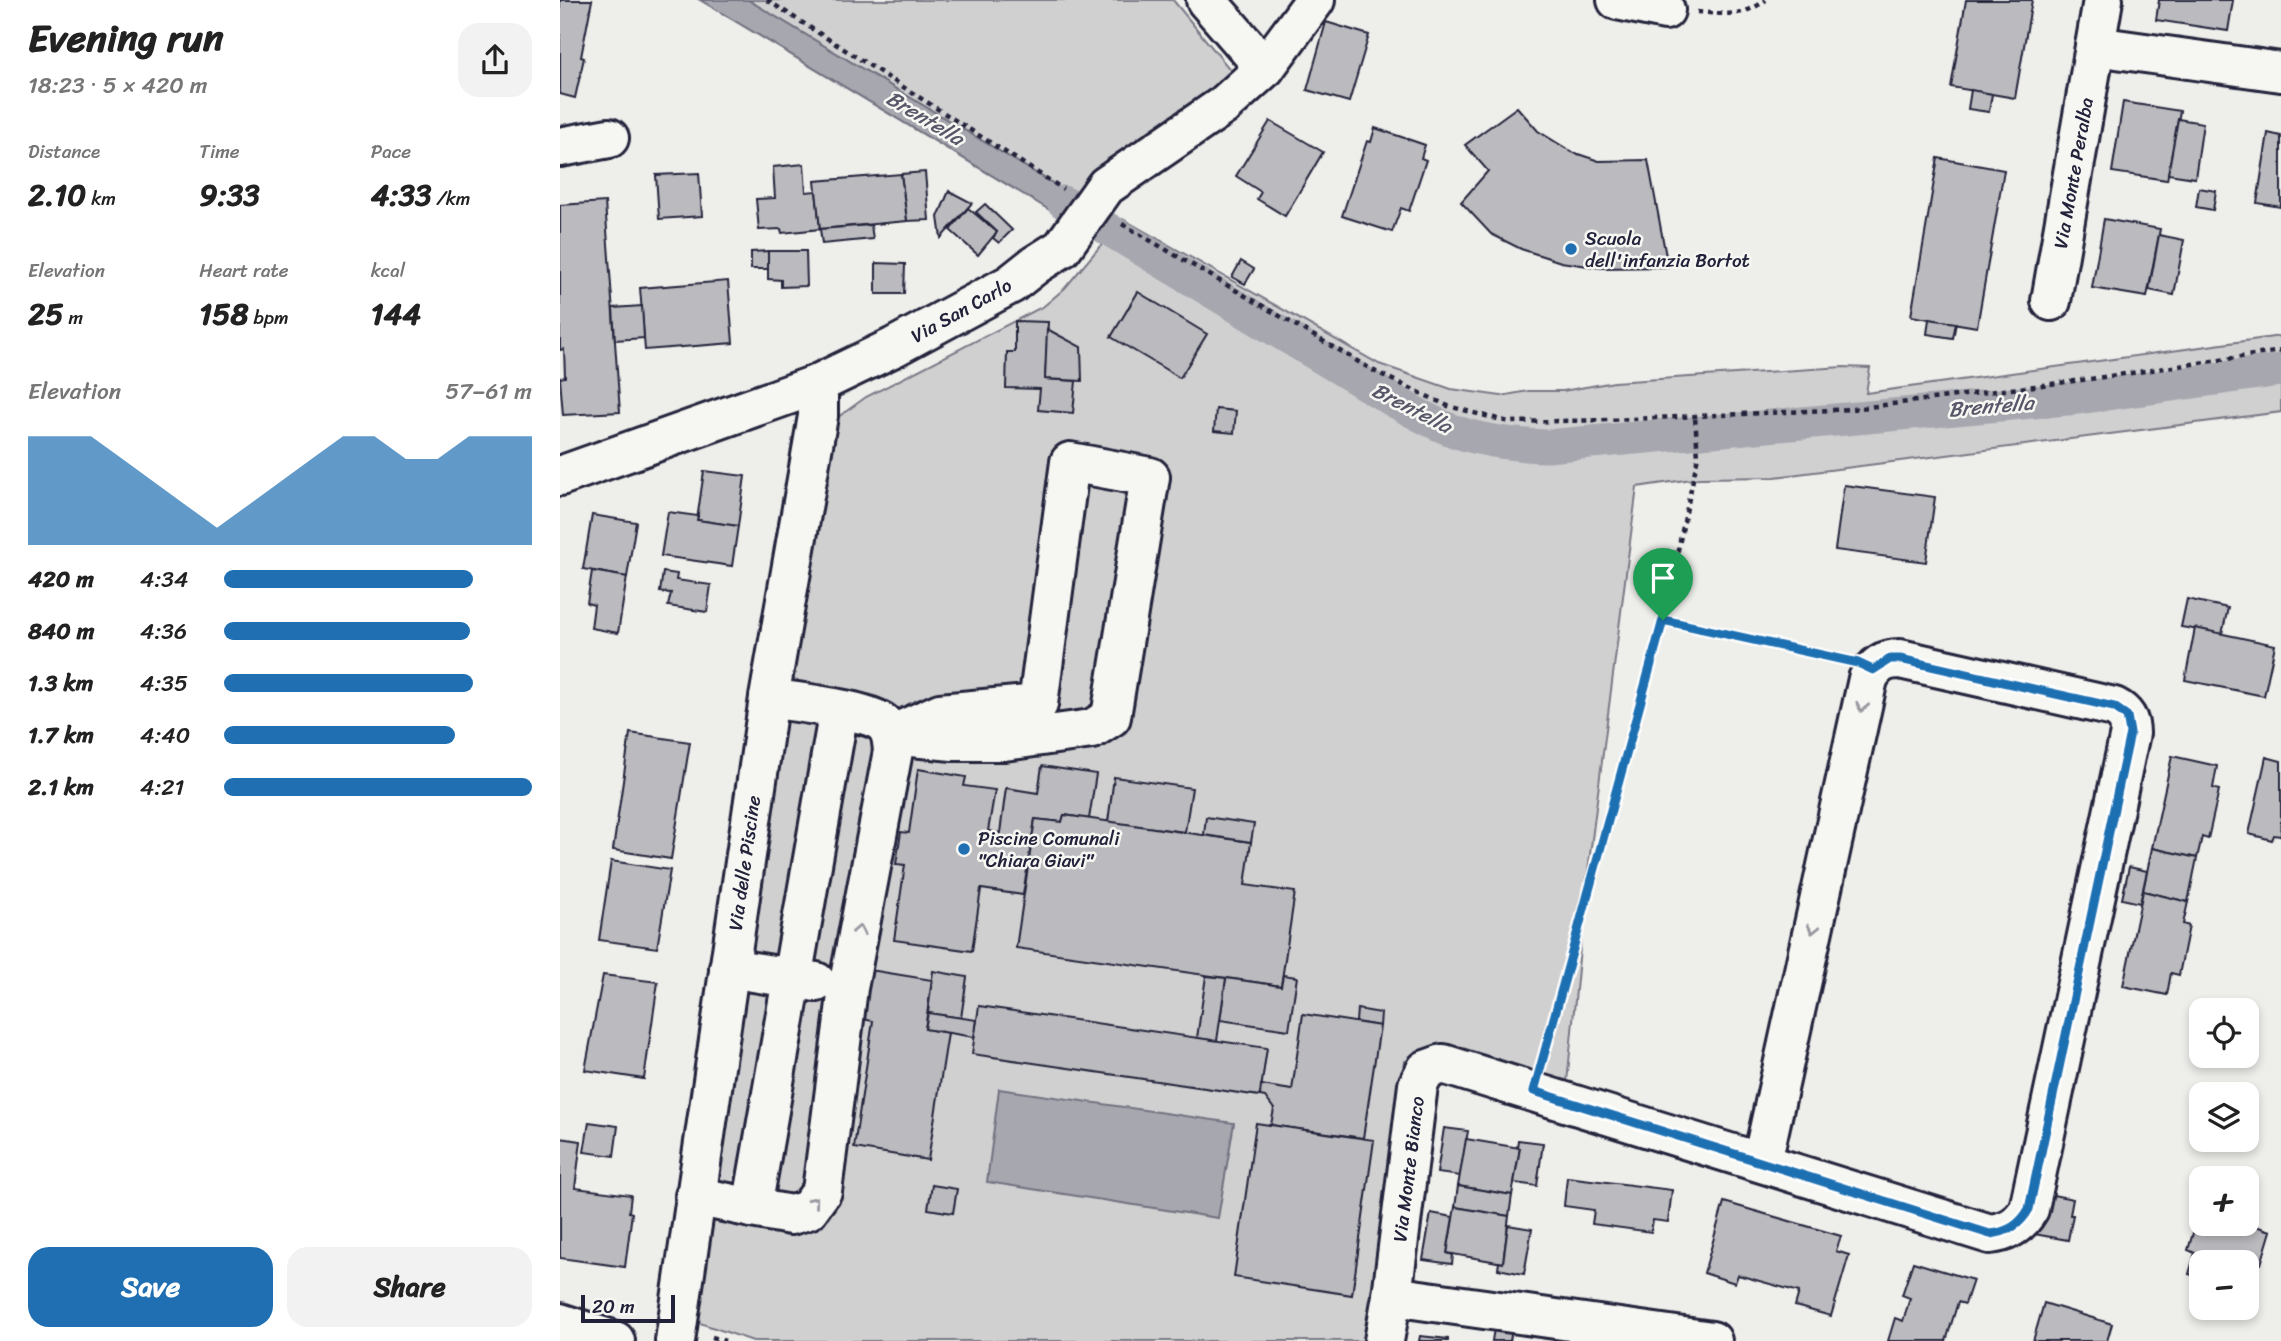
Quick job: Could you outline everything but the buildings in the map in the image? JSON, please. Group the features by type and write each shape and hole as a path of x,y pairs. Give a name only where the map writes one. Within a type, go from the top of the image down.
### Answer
{"street":[{"path":"1206,0 1265,68"},
{"name":"Via San Carlo","path":"560,476 813,386 1011,284 1062,248 1110,202 1265,68 1315,0"},
{"path":"1617,0 1665,10"},
{"name":"Via Monte Peralba","path":"2051,301 2103,0"},
{"path":"2095,46 2281,72"},
{"path":"560,147 610,138"},
{"name":"Via delle Piscine","path":"675,1341 769,698 818,416 818,397 813,386"},
{"path":"891,735 953,741 1004,741 1070,732 1092,729 1111,717 1150,477 1070,462 1038,704 1041,722 1070,732"},
{"path":"1534,1091 1990,1234 2000,1233 2017,1225 2029,1209 2130,733 2127,716 2114,707 1900,659 1890,659 1873,670 1868,679 1762,1162"},
{"path":"695,1196 791,1215 808,1210 822,1191 848,988 893,751 891,735 885,724 869,715 769,698"},
{"path":"891,735 940,713 1038,704"},
{"path":"752,1208 839,710"},
{"path":"729,968 848,988"},
{"name":"Via Monte Bianco","path":"1384,1341 1421,1077 1434,1066 1451,1065 1534,1091"},
{"path":"1392,1296 1712,1341"},
{"path":"560,1323 615,1341"}],"path":[{"path":"766,0 1066,191"},
{"path":"1665,10 1729,15 1750,12 1766,0"},
{"path":"1110,202 1376,372 1448,406 1509,422 1695,417 1853,408 2090,379 2281,351"},
{"path":"1534,1091 1663,620 1698,456 1695,417"},
{"path":"1663,620 1858,663 1873,670"}],"shaded area":[{"path":"748,0 1173,0 1237,78 1106,169 1074,196"},
{"path":"1123,219 1379,364 1451,389 1501,396 1528,391 1563,391 1614,382 1843,367 1870,368 1866,393 2281,336 2281,412 1775,477 1699,478 1637,487 1586,886 1564,1114 1405,1061 1369,1341 753,1341 694,1321 830,423 866,397 1044,306 1065,288"}],"water":[{"path":"700,0 748,0 1074,196 1061,217"},
{"path":"999,1089 1234,1123 1218,1218 987,1182"}],"waterway":[{"name":"Brentella","path":"1063,202 1419,415 1456,432 1507,443 1547,446 2078,398 2281,370"}],"place":[{"name":"Scuola dell'infanzia Bortot","path":"1571,249"},
{"name":"Piscine Comunali \"Chiara Giavi\"","path":"964,849"}],"route":[{"path":"1663,620 1858,663 1873,670 1890,659 1900,659 2114,707 2127,716 2130,733 2029,1209 2024,1218 2009,1230 1990,1234 1534,1091 1663,620"}]}
